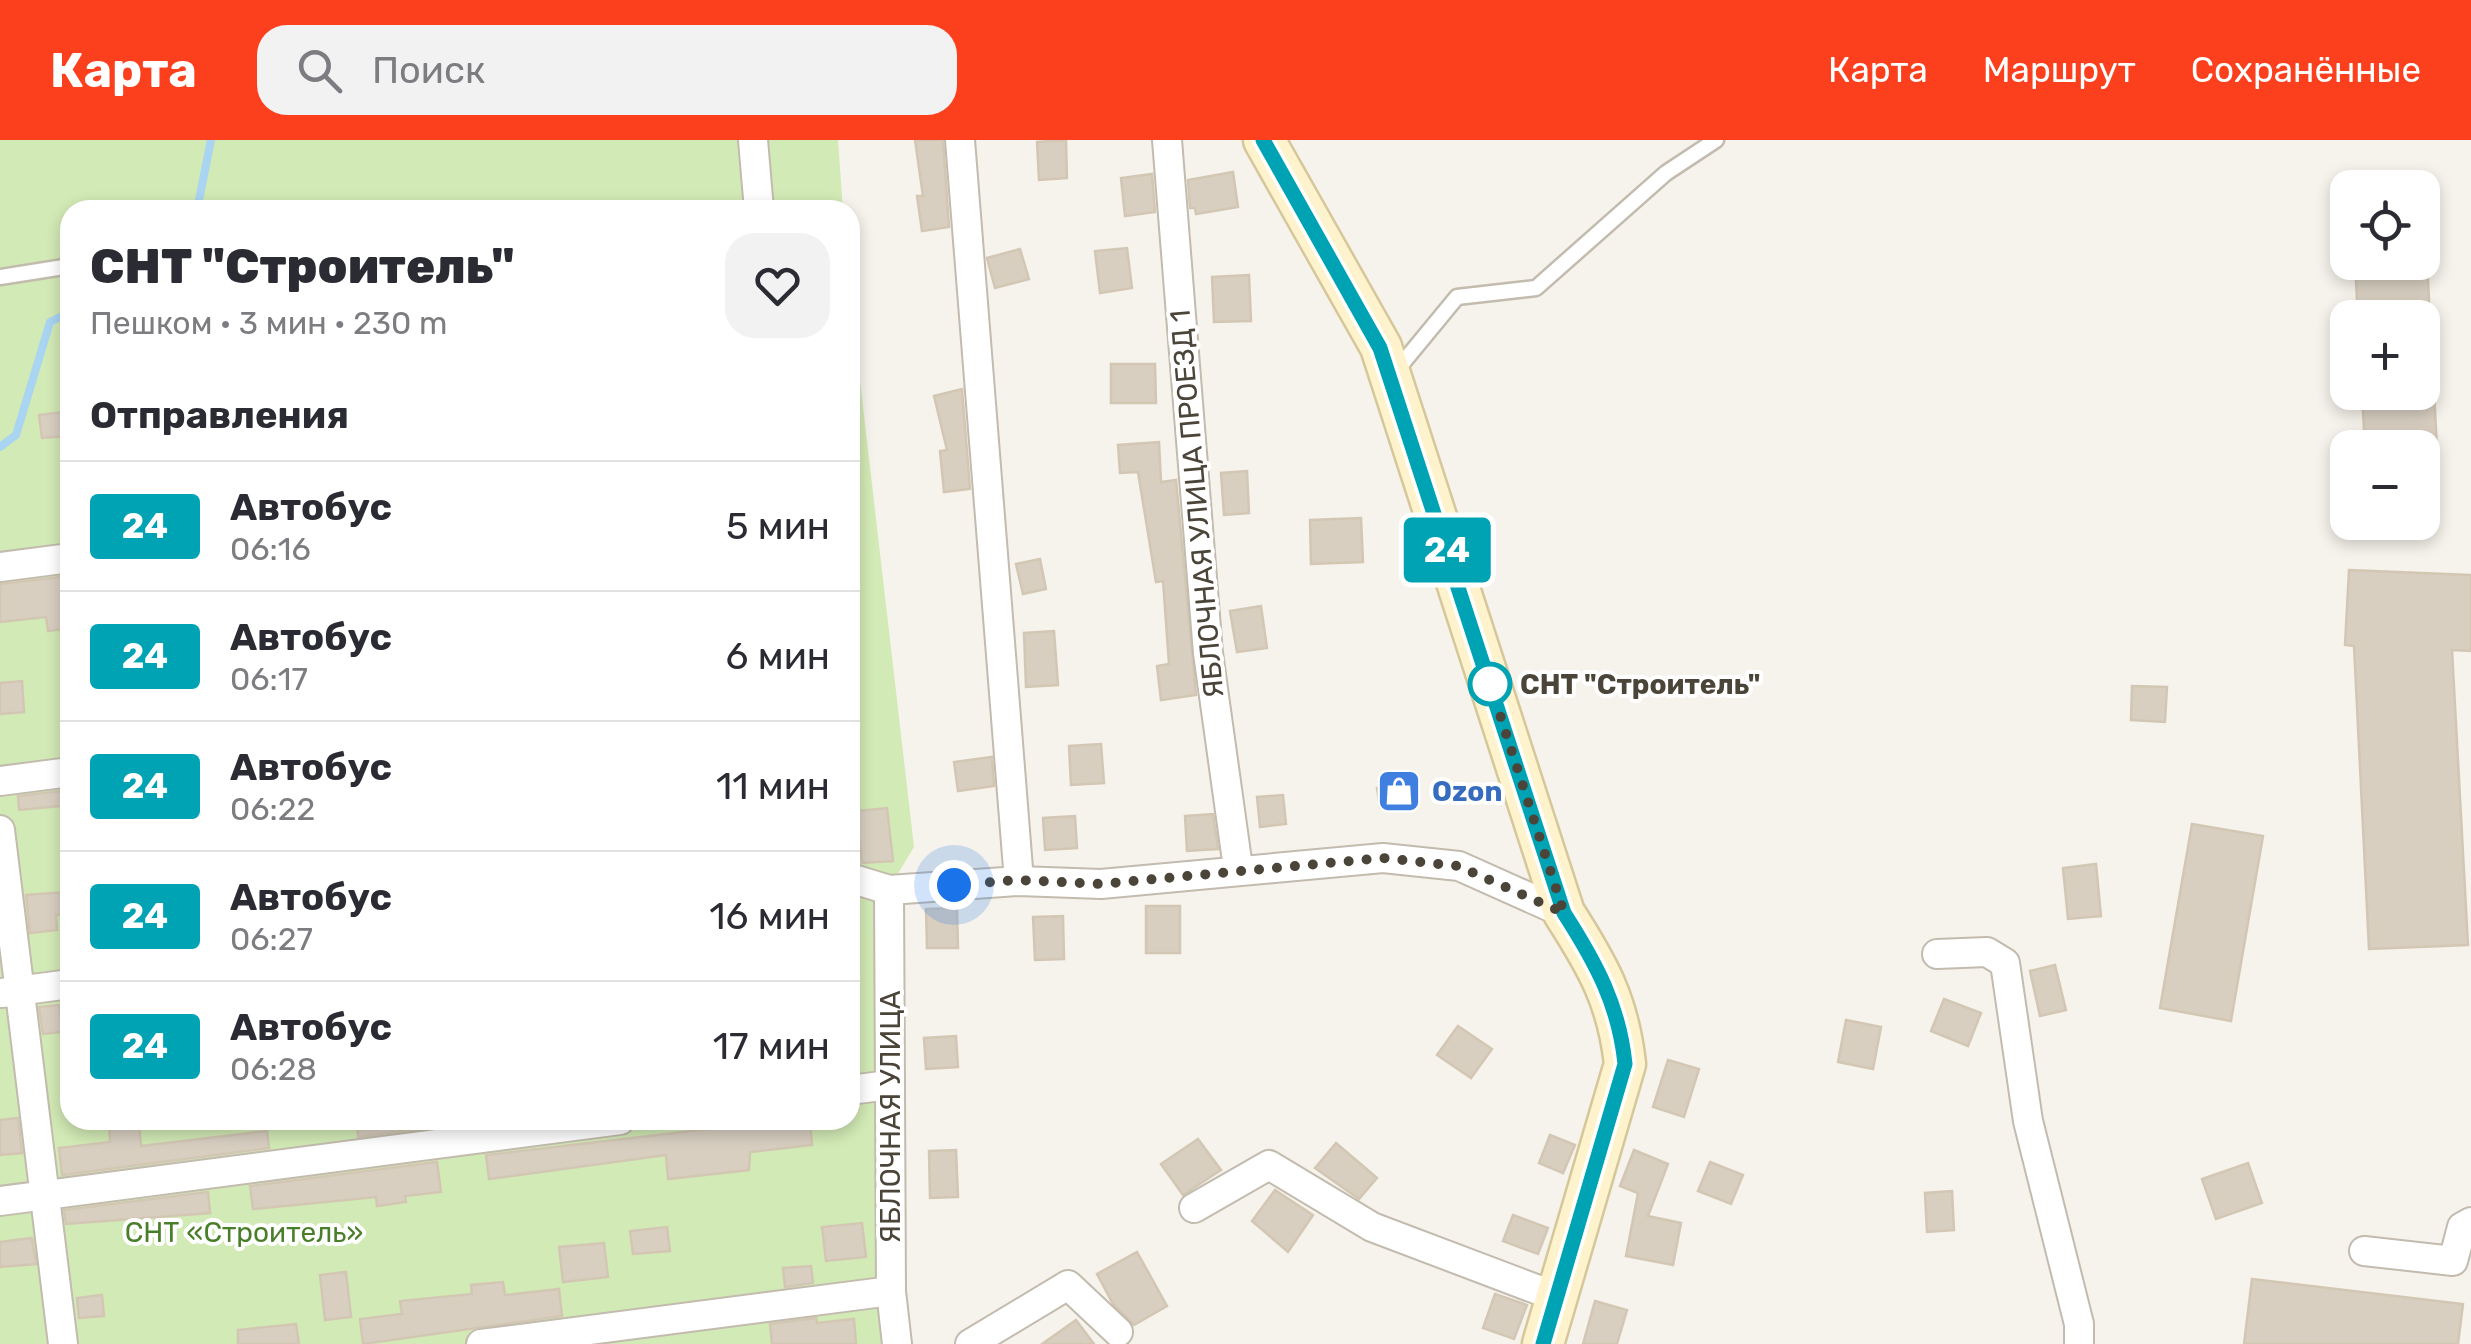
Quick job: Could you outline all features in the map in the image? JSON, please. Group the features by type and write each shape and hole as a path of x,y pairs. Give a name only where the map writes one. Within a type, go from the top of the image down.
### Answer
{"street":[{"path":"753,140 758,200"},
{"path":"960,140 1018,880"},
{"name":"ЯБЛОЧНАЯ УЛИЦА ПРОЕЗД 1","path":"1167,140 1208,653 1238,868"},
{"path":"1264,140 1380,348 1564,913 1608,987 1620,1020 1625,1064 1543,1344"},
{"path":"0,567 60,559"},
{"path":"0,781 60,773"},
{"path":"0,830 9,992 63,1344"},
{"path":"860,881 889,890 1018,880 1101,884 1238,868 1383,858 1458,866 1564,913"},
{"name":"ЯБЛОЧНАЯ УЛИЦА","path":"889,890 891,1292 897,1344"},
{"path":"1937,954 1987,952 2005,963 2028,1121 2079,1324 2079,1344"},
{"path":"9,992 60,985"},
{"path":"860,1089 890,1085"},
{"path":"0,1201 544,1130"},
{"path":"1194,1208 1269,1165 1372,1227 1557,1296"},
{"path":"2364,1251 2453,1261 2462,1227 2471,1222"},
{"path":"970,1344 1068,1284 1118,1332"},
{"path":"481,1344 891,1292"}],"lane":[{"path":"1390,378 1457,297 1536,288 1666,173 1716,140"},
{"path":"0,276 60,267"}],"green space":[{"name":"СНТ «Строитель»","path":"0,140 838,140 842,200 60,200 60,1130 860,1130 860,380 914,847 879,905 875,1267 885,1344 0,1344"}],"building":[{"path":"915,140 943,140 949,227 922,231 917,196 923,196"},
{"path":"1066,140 1067,178 1039,180 1037,142"},
{"path":"1233,172 1238,207 1196,214 1195,208 1190,208 1188,180"},
{"path":"1152,174 1155,212 1125,216 1121,178"},
{"path":"1127,248 1132,288 1100,293 1095,251"},
{"path":"1020,249 1029,279 995,288 987,258"},
{"path":"1249,275 1251,321 1214,322 1212,277"},
{"path":"2356,280 2428,280 2429,300 2357,300"},
{"path":"1111,364 1155,364 1156,403 1111,403"},
{"path":"962,389 970,489 944,492 940,451 947,450 934,396"},
{"path":"2363,410 2435,410 2436,430 2364,430"},
{"path":"60,412 60,436 42,438 39,415"},
{"path":"1159,442 1161,482 1176,480 1196,695 1161,700 1157,666 1169,664 1163,581 1156,582 1138,472 1120,473 1118,445"},
{"path":"1247,471 1249,513 1224,515 1221,473"},
{"path":"1361,518 1363,562 1311,564 1310,520"},
{"path":"1040,559 1046,589 1023,594 1016,564"},
{"path":"2349,570 2471,575 2471,651 2452,650 2468,945 2369,949 2354,646 2345,645"},
{"path":"60,577 60,629 48,631 46,617 0,622 0,584"},
{"path":"1261,606 1267,648 1237,652 1230,611"},
{"path":"1054,631 1058,685 1026,687 1024,633"},
{"path":"22,681 24,712 0,714 0,683"},
{"path":"2132,686 2167,687 2165,722 2131,720"},
{"path":"1101,744 1104,783 1071,785 1069,746"},
{"path":"992,757 994,786 958,791 954,762"},
{"path":"1403,784 1406,803 1380,807 1377,788"},
{"path":"60,791 60,806 19,810 18,796"},
{"path":"1283,795 1286,824 1260,827 1257,797"},
{"path":"887,808 893,861 862,863 860,811"},
{"path":"1213,814 1218,849 1187,851 1185,816"},
{"path":"1075,816 1077,848 1045,850 1043,818"},
{"path":"2192,824 2263,836 2231,1021 2160,1008"},
{"path":"2096,864 2101,916 2068,919 2063,868"},
{"path":"60,893 57,930 30,933 26,895"},
{"path":"1146,906 1180,906 1180,953 1146,953"},
{"path":"957,908 958,948 927,948 926,909"},
{"path":"1063,916 1064,959 1035,960 1033,917"},
{"path":"2055,965 2066,1010 2040,1016 2030,971"},
{"path":"1944,999 1981,1013 1968,1046 1931,1031"},
{"path":"59,1005 60,1032 43,1034 39,1007"},
{"path":"1846,1020 1881,1027 1873,1069 1838,1062"},
{"path":"1458,1026 1492,1049 1471,1078 1437,1055"},
{"path":"956,1036 958,1067 926,1069 924,1038"},
{"path":"1668,1060 1699,1069 1684,1117 1653,1107"},
{"path":"18,1118 22,1153 0,1155 0,1120"},
{"path":"109,1130 140,1130 141,1146 267,1131 269,1148 62,1175 59,1148 110,1142"},
{"path":"358,1130 410,1130 358,1137"},
{"path":"700,1130 811,1130 812,1145 750,1152 749,1170 668,1179 666,1155 489,1179 486,1155"},
{"path":"1550,1135 1575,1145 1563,1173 1539,1163"},
{"path":"1198,1139 1221,1170 1183,1195 1161,1164"},
{"path":"1336,1143 1377,1178 1359,1199 1315,1168"},
{"path":"956,1150 958,1197 930,1198 929,1151"},
{"path":"1634,1150 1668,1164 1648,1216 1681,1223 1673,1265 1626,1256 1638,1193 1620,1186"},
{"path":"437,1162 441,1192 405,1196 406,1202 377,1206 376,1197 253,1209 250,1186"},
{"path":"1710,1162 1743,1175 1731,1204 1698,1191"},
{"path":"2248,1163 2262,1203 2216,1219 2202,1179"},
{"path":"1275,1190 1313,1215 1288,1252 1252,1221"},
{"path":"1952,1191 1954,1230 1927,1232 1925,1193"},
{"path":"208,1192 210,1213 66,1224 64,1210"},
{"path":"1513,1215 1548,1228 1538,1254 1503,1241"},
{"path":"862,1223 866,1257 826,1261 822,1227"},
{"path":"667,1227 670,1251 633,1254 630,1231"},
{"path":"32,1238 36,1264 0,1267 0,1242"},
{"path":"604,1243 608,1277 563,1282 559,1247"},
{"path":"1137,1252 1167,1306 1134,1325 1113,1304 1097,1274"},
{"path":"811,1266 813,1283 785,1287 783,1268"},
{"path":"346,1272 351,1317 325,1320 320,1275"},
{"path":"2252,1279 2463,1304 2458,1344 2244,1344"},
{"path":"503,1282 505,1295 559,1289 562,1316 363,1344 360,1319 402,1314 400,1301 472,1294 471,1285"},
{"path":"1495,1294 1527,1305 1514,1339 1483,1328"},
{"path":"102,1295 104,1316 79,1318 77,1298"},
{"path":"1595,1301 1627,1310 1617,1344 1583,1344"},
{"path":"816,1318 817,1323 854,1319 856,1344 772,1344 770,1324"},
{"path":"1076,1320 1094,1344 1042,1344"},
{"path":"296,1324 299,1344 238,1344 238,1330"}],"waterway":[{"path":"199,200 211,140"},
{"path":"0,447 16,435 50,322 60,317"}],"bus line":[{"name":"24","path":"1263,140 1380,348 1564,913 1601,971 1620,1020 1625,1064 1543,1344"}],"place":[{"name":"СНТ \"Строитель\"","path":"1490,684"},
{"name":"Ozon","path":"1399,791"}],"route":[{"path":"954,885 1018,880 1101,884 1238,868 1383,858 1458,866 1564,913 1490,684"}]}
